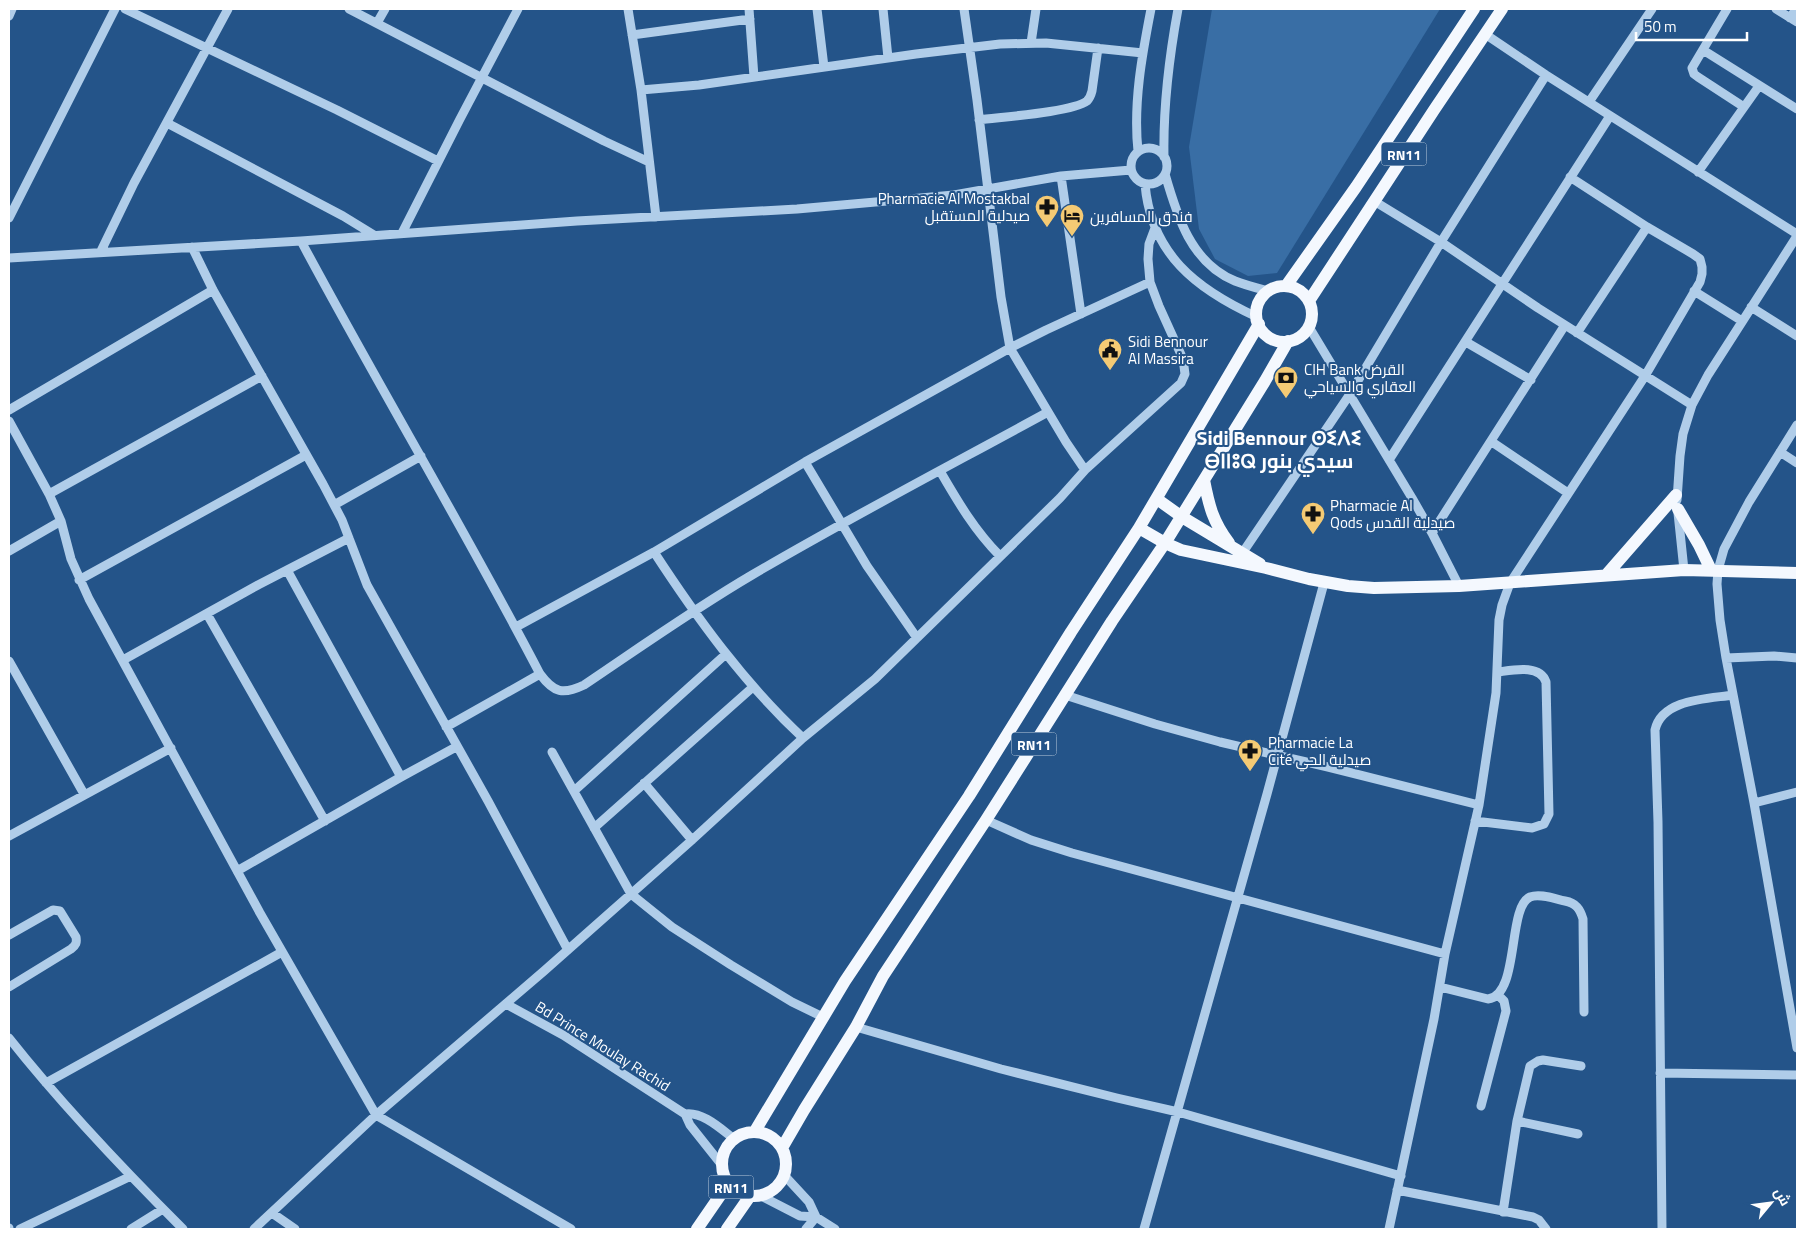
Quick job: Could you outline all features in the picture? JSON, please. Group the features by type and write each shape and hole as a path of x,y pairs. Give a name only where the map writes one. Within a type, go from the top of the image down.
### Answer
{"main road":[{"name":"RN11","path":"1286,286 1356,187 1474,9"},
{"name":"RN11","path":"1309,301 1502,9"},
{"path":"1268,291 1286,286 1300,290 1309,301 1312,310 1309,327"},
{"name":"RN11","path":"755,1131 850,973 969,796 1071,632 1157,499 1258,321 1257,307 1261,298 1268,291"},
{"path":"1258,321 1266,334 1276,340 1288,341"},
{"name":"RN11","path":"782,1148 856,1027 883,976 1182,517 1288,341 1304,334 1309,327"},
{"path":"1204,480 1211,512 1221,532 1237,554"},
{"path":"1608,574 1676,495"},
{"path":"1157,499 1237,554 1266,568 1324,582 1374,588 1459,586 1684,570 1796,570"},
{"path":"1678,509 1715,570"},
{"path":"1139,528 1165,543 1195,554 1237,554"},
{"path":"734,1138 746,1132 755,1131 768,1135 782,1148 786,1166 784,1175"},
{"name":"RN11","path":"734,1138 723,1154 721,1164 723,1174 728,1184 737,1192 755,1196"},
{"name":"RN11","path":"727,1229 755,1196 775,1188 784,1175"},
{"name":"RN11","path":"697,1229 728,1184"}],"street":[{"path":"9,16 12,9"},
{"path":"9,218 115,9"},
{"path":"126,9 337,110 438,161"},
{"path":"101,251 134,183 228,9"},
{"path":"349,9 604,141 649,162"},
{"path":"377,23 385,9"},
{"path":"402,233 518,9"},
{"path":"628,9 641,90 656,217"},
{"path":"749,9 754,77"},
{"path":"816,9 824,67"},
{"path":"883,9 888,58"},
{"path":"964,9 1001,297 1010,348 1085,470"},
{"path":"1031,43 1036,9"},
{"path":"1151,9 1143,53 1136,113 1138,151 1132,160 1131,170 1136,179 1145,184 1156,182 1165,174"},
{"path":"1178,9 1166,82 1163,125 1165,174 1182,225 1200,255 1221,274 1268,291"},
{"path":"1589,102 1652,9"},
{"path":"1726,9 1692,68 1694,74 1744,107"},
{"path":"1776,9 1794,20 1796,9"},
{"path":"632,35 750,19"},
{"path":"1485,34 1797,235 1708,375 1692,405 1683,434 1676,495 1684,570"},
{"path":"641,90 698,85 1000,44 1031,43 1143,53"},
{"path":"979,120 1070,108 1086,102 1090,98 1092,91 1098,48"},
{"path":"1703,50 1797,109"},
{"path":"1237,554 1350,394 1441,242 1546,75"},
{"path":"1698,172 1759,86"},
{"path":"1389,460 1610,116"},
{"path":"166,123 343,216 374,236"},
{"path":"1138,151 1150,148 1160,153 1164,158"},
{"path":"9,258 849,205 988,190 1061,176 1131,170"},
{"path":"1061,176 1081,314"},
{"path":"1389,1229 1440,987 1445,954 1479,806 1498,672 1497,634 1502,605 1510,583 1644,376 1702,274 1700,259 1570,177"},
{"path":"1145,184 1149,214 1174,260 1198,284 1258,321"},
{"path":"1374,201 1441,242 1577,333 1692,405"},
{"path":"1577,333 1648,227"},
{"path":"254,1229 376,1115 568,950 803,738 875,679 1060,498 1085,470 1181,383 1185,374 1183,359 1150,282 1149,244 1155,228"},
{"path":"301,241 372,373 421,456 516,627 540,674 554,689 566,692 584,685 694,611 751,576 841,524 1048,412"},
{"path":"192,247 213,290 334,505 367,585 456,747 488,801 568,950"},
{"path":"516,627 654,552 805,462 1010,348 1150,282"},
{"path":"9,410 213,290"},
{"path":"1694,291 1742,321"},
{"path":"1751,307 1797,336"},
{"path":"1432,533 1492,442 1565,325"},
{"path":"1309,327 1432,533 1459,586"},
{"path":"1466,342 1531,380"},
{"path":"49,494 262,376"},
{"path":"9,421 49,494 61,521 71,559 79,580 237,871 376,1115 571,1229"},
{"path":"1797,424 1749,502 1715,570 1726,658 1796,1030 1797,1048"},
{"path":"1492,442 1568,493"},
{"path":"1780,452 1797,463"},
{"path":"79,580 306,455"},
{"path":"334,505 421,456"},
{"path":"805,462 872,574 917,638"},
{"path":"940,471 969,520 1000,556"},
{"path":"9,551 61,521"},
{"path":"123,660 349,538"},
{"path":"654,552 726,654 777,714 803,738"},
{"path":"287,570 401,776"},
{"path":"1144,1229 1238,899 1324,582"},
{"path":"207,614 325,821"},
{"path":"574,791 726,654"},
{"path":"1726,658 1774,656 1797,658"},
{"path":"9,661 84,794"},
{"path":"1475,821 1532,828 1544,824 1549,814 1548,722 1545,678 1534,671 1498,672"},
{"path":"446,727 540,674"},
{"path":"594,828 753,687"},
{"path":"1065,695 1155,724 1479,806"},
{"path":"1662,1229 1658,822 1655,730 1657,721 1669,709 1690,702 1733,695"},
{"path":"237,871 401,776 456,747"},
{"path":"9,836 171,748"},
{"path":"552,752 631,894 672,927 792,1002 823,1018"},
{"path":"644,783 692,840"},
{"path":"1754,803 1797,792"},
{"path":"986,820 1031,840 1072,853 1445,954"},
{"path":"1440,987 1488,999 1498,995 1503,989 1521,907 1524,902 1533,896 1568,901 1578,907 1583,919 1584,1012"},
{"path":"9,935 57,909 77,941 71,949 9,987"},
{"path":"46,1083 282,952"},
{"path":"1482,1106 1506,1011 1504,1001 1498,995"},
{"name":"Bd Prince Moulay Rachid","path":"506,1004 563,1035 686,1114 695,1114 710,1121 734,1138"},
{"path":"856,1027 1001,1069 1178,1112 1401,1176"},
{"path":"9,1038 46,1083 131,1176 183,1229"},
{"path":"1503,1212 1517,1121 1530,1066 1532,1063 1543,1060 1581,1066"},
{"path":"1660,1073 1797,1075"},
{"name":"Bd Prince Moulay Rachid","path":"686,1114 690,1125 721,1164"},
{"path":"1517,1121 1578,1134"},
{"path":"784,1175 809,1202 816,1217"},
{"path":"20,1229 131,1176"},
{"path":"1397,1190 1533,1217 1539,1220 1546,1229"},
{"path":"755,1196 800,1216 816,1217 835,1229"},
{"path":"131,1229 163,1208"},
{"path":"272,1213 295,1229"},
{"path":"806,1229 816,1217"}],"shaded area":[{"path":"1212,9 1440,9 1277,273 1248,276 1215,259 1199,229 1189,147"}],"place":[{"name":"Pharmacie Al Mostakbal صيدلية المستقبل","path":"1047,228"},
{"name":"فندق المسافرين","path":"1072,237"},
{"name":"Sidi Bennour Al Massira","path":"1110,371"},
{"name":"CIH Bank القرض العقاري والسياحي","path":"1286,399"},
{"name":"Pharmacie Al Qods صيدلية القدس","path":"1313,535"},
{"name":"Pharmacie La Cité صيدلية الحي","path":"1250,772"}],"district":[{"name":"Sidi Bennour ⵙⵉⴷⵉ ⴱⵏⵏⵓⵕ سيدي بنور","path":"1279,448"}]}
